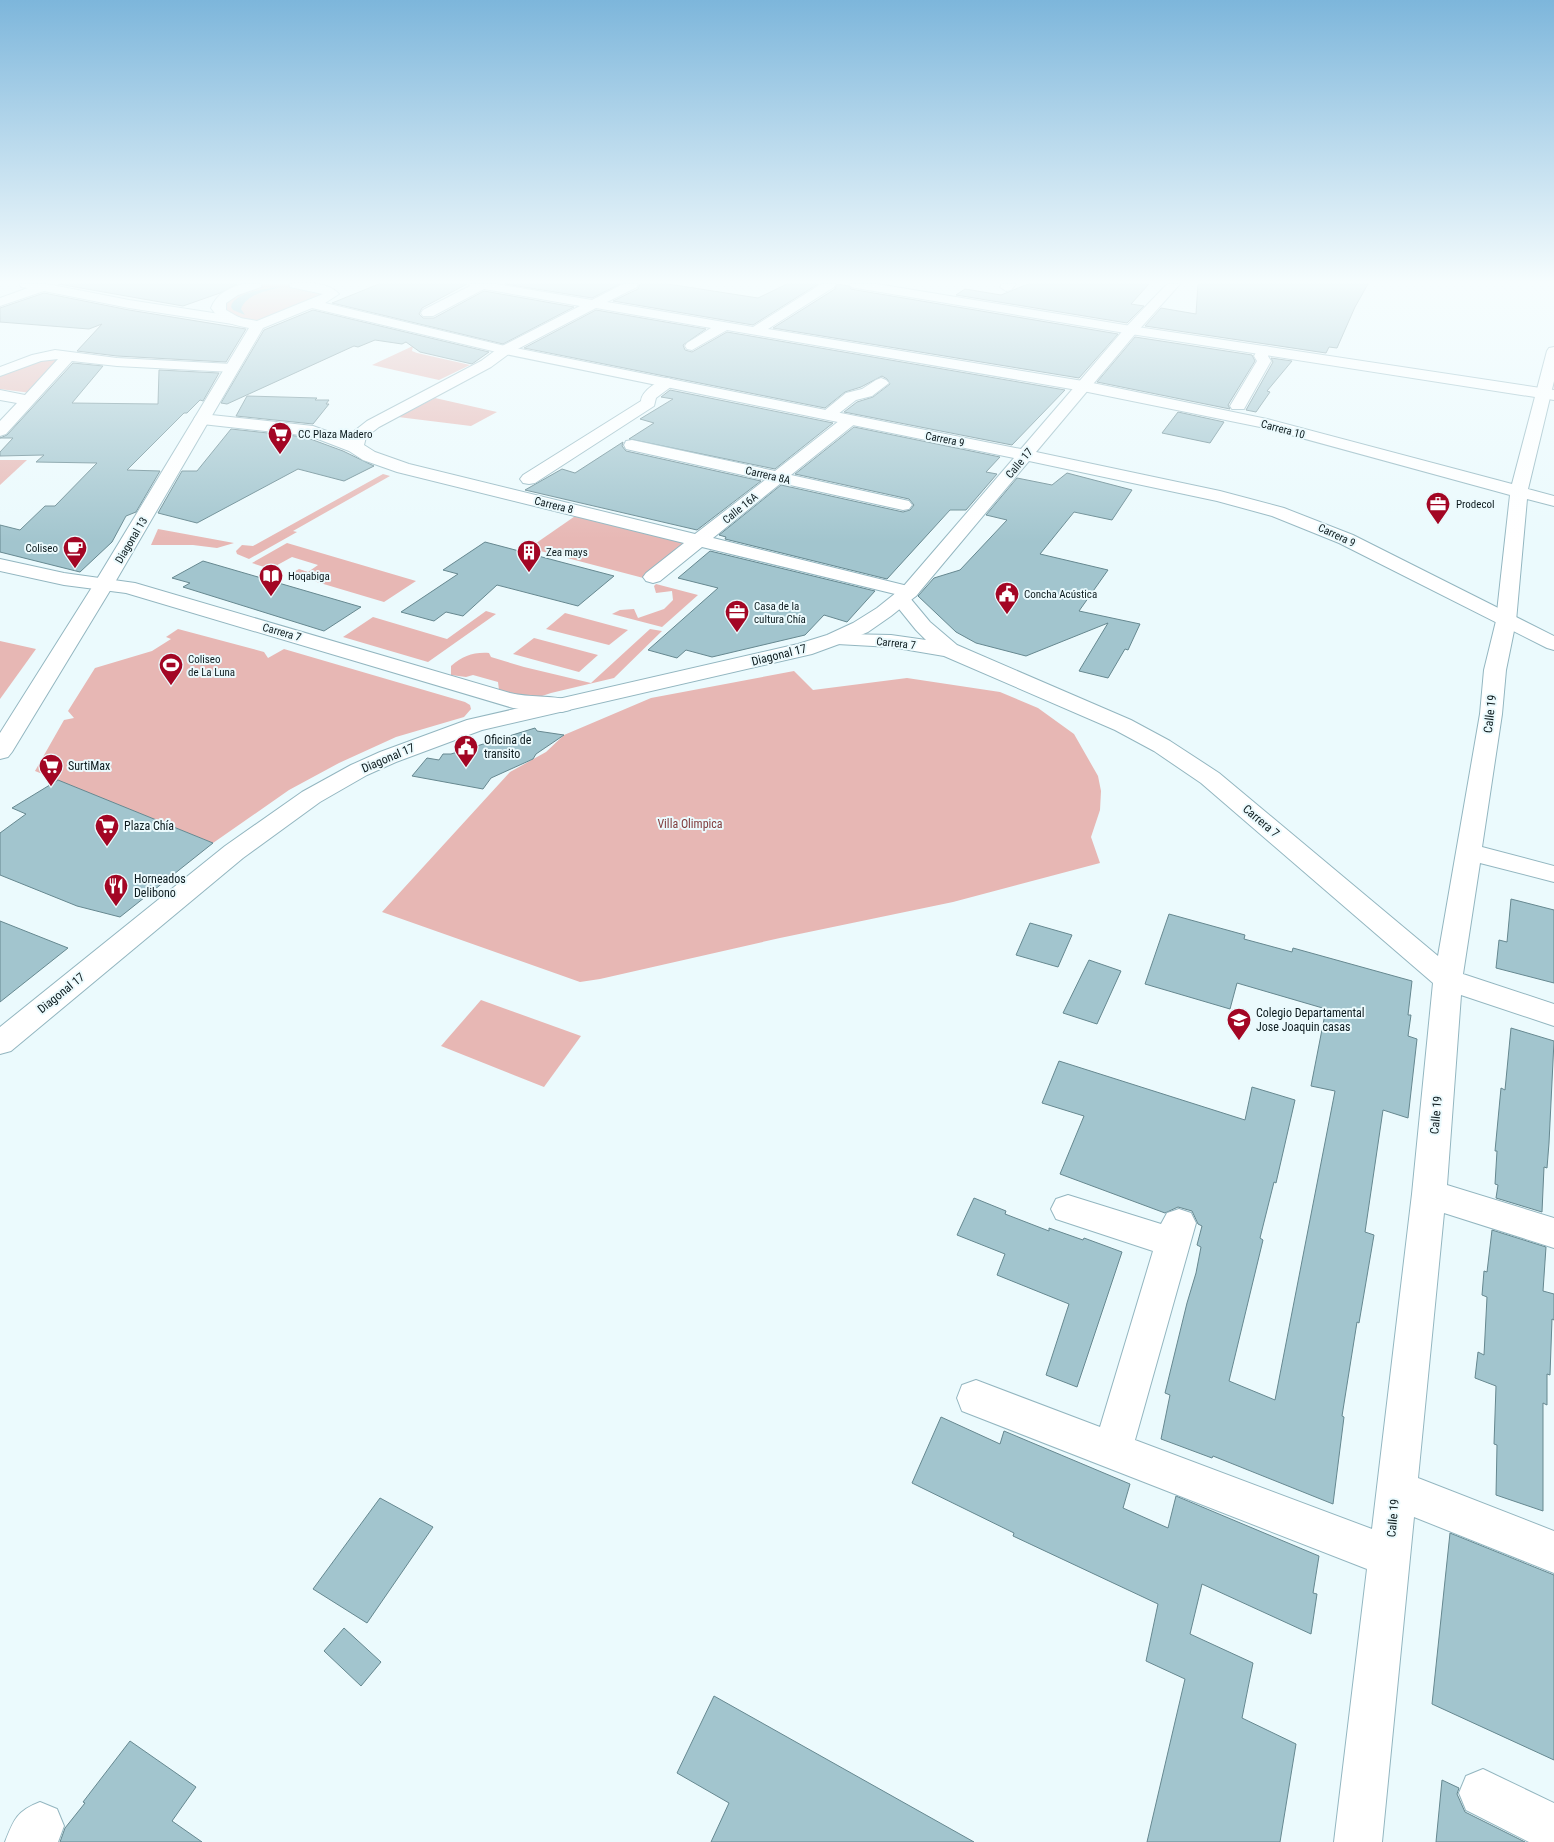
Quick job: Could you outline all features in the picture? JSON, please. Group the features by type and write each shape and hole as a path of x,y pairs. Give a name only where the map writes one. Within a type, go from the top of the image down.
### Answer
{"street":[{"path":"0,431 56,370"},
{"name":"Diagonal 13","path":"0,752 104,584 231,370"},
{"path":"355,447 355,441 359,435 373,424 475,370"},
{"name":"Carrera 9","path":"604,370 1220,496 1301,519 1346,539 1554,644"},
{"name":"Carrera 10","path":"988,370 1083,386 1267,424 1554,501"},
{"name":"Calle 17","path":"849,636 875,620 905,595 1097,370"},
{"path":"1238,406 1259,370"},
{"path":"1393,370 1549,394"},
{"name":"Calle 19","path":"1358,1842 1429,1194 1448,980 1491,714 1496,670 1506,621 1519,491 1549,394 1552,370"},
{"path":"529,479 648,403 648,396 668,383"},
{"path":"827,415 851,396 866,393 880,383"},
{"path":"0,395 28,400"},
{"name":"Carrera 8","path":"202,419 313,432 355,447 369,456 403,468 699,541 905,595"},
{"name":"Calle 16A","path":"653,577 850,420"},
{"path":"313,432 344,430 373,424"},
{"name":"Carrera 8A","path":"632,445 903,505"},
{"name":"Carrera 7","path":"0,565 64,580 138,590 502,698 521,703 562,705"},
{"name":"Carrera 7","path":"91,604 103,595 121,592 130,594 476,698 484,701 490,710 484,720 475,726"},
{"name":"Carrera 7","path":"905,595 923,626 949,650"},
{"name":"Carrera 7","path":"849,636 949,650 1123,725 1162,746 1210,778 1448,980 1554,1014"},
{"name":"Diagonal 17","path":"0,1043 234,852 338,780 388,757 475,726 767,658 849,636"},
{"path":"1469,852 1554,874"},
{"path":"1429,1194 1554,1233"},
{"path":"1068,1209 1176,1233 1112,1451"},
{"path":"976,1398 1390,1557"},
{"path":"1396,1490 1554,1552"},
{"path":"1483,1793 1554,1829"}],"green space":[{"path":"15,370 51,370 31,393 0,389 0,375"},
{"path":"394,370 460,370 439,380"},
{"path":"435,398 497,412 471,426 398,417"},
{"path":"0,460 27,460 0,485"},
{"path":"383,474 390,476 293,531 297,532 249,559 237,554 236,551 242,545 253,546"},
{"path":"581,512 699,541 651,580 529,548"},
{"path":"158,529 234,543 217,548 193,545 151,545"},
{"path":"287,543 416,581 384,602 290,574 299,569 308,572 318,565 292,557 270,569 252,563"},
{"path":"656,584 698,595 662,627 612,614 620,610 634,609 638,618 664,609 673,600 672,591 656,593 654,586"},
{"path":"486,611 496,614 428,662 343,637 373,617 447,639"},
{"path":"565,613 628,630 609,645 546,629"},
{"path":"178,629 264,652 268,658 284,649 465,702 470,705 471,709 464,717 396,737 339,763 289,790 213,843 35,771 64,720 74,718 68,711 95,668 152,651 171,639 166,637"},
{"path":"650,629 662,631 614,678 536,698 524,698 499,690 498,682 473,675 466,677 451,675 451,666 468,655 489,653 491,657 524,667 591,683"},
{"path":"534,638 598,655 579,672 513,654"},
{"path":"0,641 36,649 0,699"},
{"name":"Villa Olimpica","path":"794,671 813,690 907,678 1000,692 1038,708 1074,734 1098,776 1101,791 1100,810 1091,837 1100,863 953,902 580,982 382,912 510,772 546,752 564,735 651,698"},
{"path":"481,1000 581,1036 544,1087 441,1046"}],"building":[{"path":"67,370 100,370 72,403 158,404 159,370 219,373 203,401 200,400 187,413 184,413 127,470 160,471 136,512 126,516 112,542 80,572 0,552 0,525 20,530 45,506 55,506 97,463 36,462 44,455 0,456 0,452 13,438 0,438 7,435"},
{"path":"240,370 302,370 227,404 221,403"},
{"path":"634,370 948,370 1065,390 1012,445 844,412 857,402 873,397 890,384 882,376 861,387 845,392 825,408"},
{"path":"1030,370 1086,370 1079,378"},
{"path":"1107,370 1250,370 1228,405 1230,409 1097,382"},
{"path":"1269,370 1285,370 1267,391 1270,392 1256,412 1246,410"},
{"path":"670,390 833,423 775,469 629,439 654,423 640,419 673,399 661,397"},
{"path":"247,396 317,398 315,400 329,400 326,404 329,404 313,424 236,416"},
{"path":"1178,412 1224,422 1210,443 1162,433"},
{"path":"854,427 1000,457 986,472 997,474 966,510 950,510 887,579 725,539 726,537 719,535 781,485 903,512 910,510 914,505 909,499 795,474"},
{"path":"231,429 305,437 343,451 374,466 344,481 298,469 197,523 158,513 182,471 197,471"},
{"path":"623,442 622,446 626,451 761,481 697,530 525,490 562,469 575,473"},
{"path":"1067,473 1132,490 1112,520 1074,512 1040,554 1108,570 1079,611 1140,624 1128,650 1125,649 1108,678 1079,671 1108,623 1026,656 976,643 956,632 918,596 934,578 960,570 1007,520 986,515 1017,478 1052,485"},
{"name":"Zea mays","path":"485,542 614,576 578,606 497,585 463,616 446,612 434,621 401,612 458,574 443,570"},
{"path":"710,551 875,591 847,622 824,615 805,635 712,657 686,650 677,658 648,650 718,588 678,578"},
{"name":"Hoqabiga","path":"203,561 361,607 324,631 183,587 190,583 172,578"},
{"name":"Oficina de transito","path":"535,728 537,731 564,735 536,754 533,759 491,778 483,789 412,776 427,758 439,760 443,754 451,754"},
{"name":"Plaza Chía","path":"58,780 213,843 120,917 77,906 0,875 0,833 26,814 12,808"},
{"path":"1511,899 1554,910 1554,983 1496,968 1499,940 1507,942"},
{"path":"1169,914 1245,935 1244,939 1292,952 1293,948 1412,981 1408,1015 1411,1015 1408,1036 1417,1039 1408,1118 1383,1110 1365,1232 1374,1235 1359,1323 1357,1322 1342,1416 1344,1417 1333,1504 1213,1456 1212,1458 1161,1439 1170,1395 1165,1393 1196,1273 1201,1247 1197,1245 1202,1226 1198,1224 1192,1211 1178,1207 1165,1213 1060,1174 1084,1116 1042,1103 1059,1061 1245,1120 1252,1087 1295,1100 1276,1183 1274,1182 1260,1238 1263,1240 1229,1381 1275,1400 1335,1091 1311,1086 1326,1009 1237,983 1230,1009 1145,984"},
{"path":"0,921 68,948 0,1002"},
{"path":"1030,923 1072,935 1058,967 1016,955"},
{"path":"1089,960 1121,971 1097,1024 1063,1013"},
{"path":"1511,1028 1554,1041 1549,1143 1547,1168 1544,1167 1542,1212 1496,1198 1498,1185 1495,1184 1497,1151 1495,1151 1501,1088 1505,1090"},
{"path":"974,1198 1006,1211 1005,1214 1049,1231 1049,1228 1122,1252 1077,1387 1046,1375 1069,1304 997,1275 1005,1254 957,1235"},
{"path":"1492,1230 1546,1247 1543,1291 1554,1294 1554,1320 1552,1319 1550,1375 1547,1374 1547,1405 1543,1403 1543,1511 1496,1495 1497,1445 1494,1444 1496,1386 1475,1378 1478,1352 1484,1355 1487,1297 1482,1295 1484,1271 1487,1272"},
{"path":"941,1417 1000,1444 1004,1431 1130,1484 1123,1508 1168,1528 1176,1496 1319,1556 1313,1593 1317,1594 1311,1634 1202,1584 1190,1634 1253,1663 1242,1718 1296,1744 1280,1842 1147,1842 1185,1679 1146,1661 1158,1604 1013,1536 1014,1533 912,1483"},
{"path":"380,1498 433,1527 367,1623 313,1589"},
{"path":"1450,1533 1554,1575 1554,1760 1432,1704"},
{"path":"344,1628 381,1662 361,1686 324,1651"},
{"path":"714,1696 974,1842 711,1842 729,1803 677,1773"},
{"path":"130,1741 196,1787 172,1821 202,1842 60,1842 65,1828 85,1803 83,1802"},
{"path":"1442,1780 1459,1788 1457,1794 1465,1812 1525,1842 1436,1842"}],"place":[{"name":"CC Plaza Madero","path":"280,455"},
{"name":"Prodecol","path":"1438,525"},
{"name":"Coliseo","path":"75,569"},
{"name":"Zea mays","path":"529,573"},
{"name":"Hoqabiga","path":"271,597"},
{"name":"Concha Acústica","path":"1007,615"},
{"name":"Casa de la cultura Chía","path":"737,633"},
{"name":"Coliseo de La Luna","path":"171,686"},
{"name":"Oficina de transito","path":"466,768"},
{"name":"SurtiMax","path":"51,787"},
{"name":"Plaza Chía","path":"107,847"},
{"name":"Horneados Delibono","path":"116,907"},
{"name":"Colegio Departamental Jose Joaquin casas","path":"1239,1041"}]}
